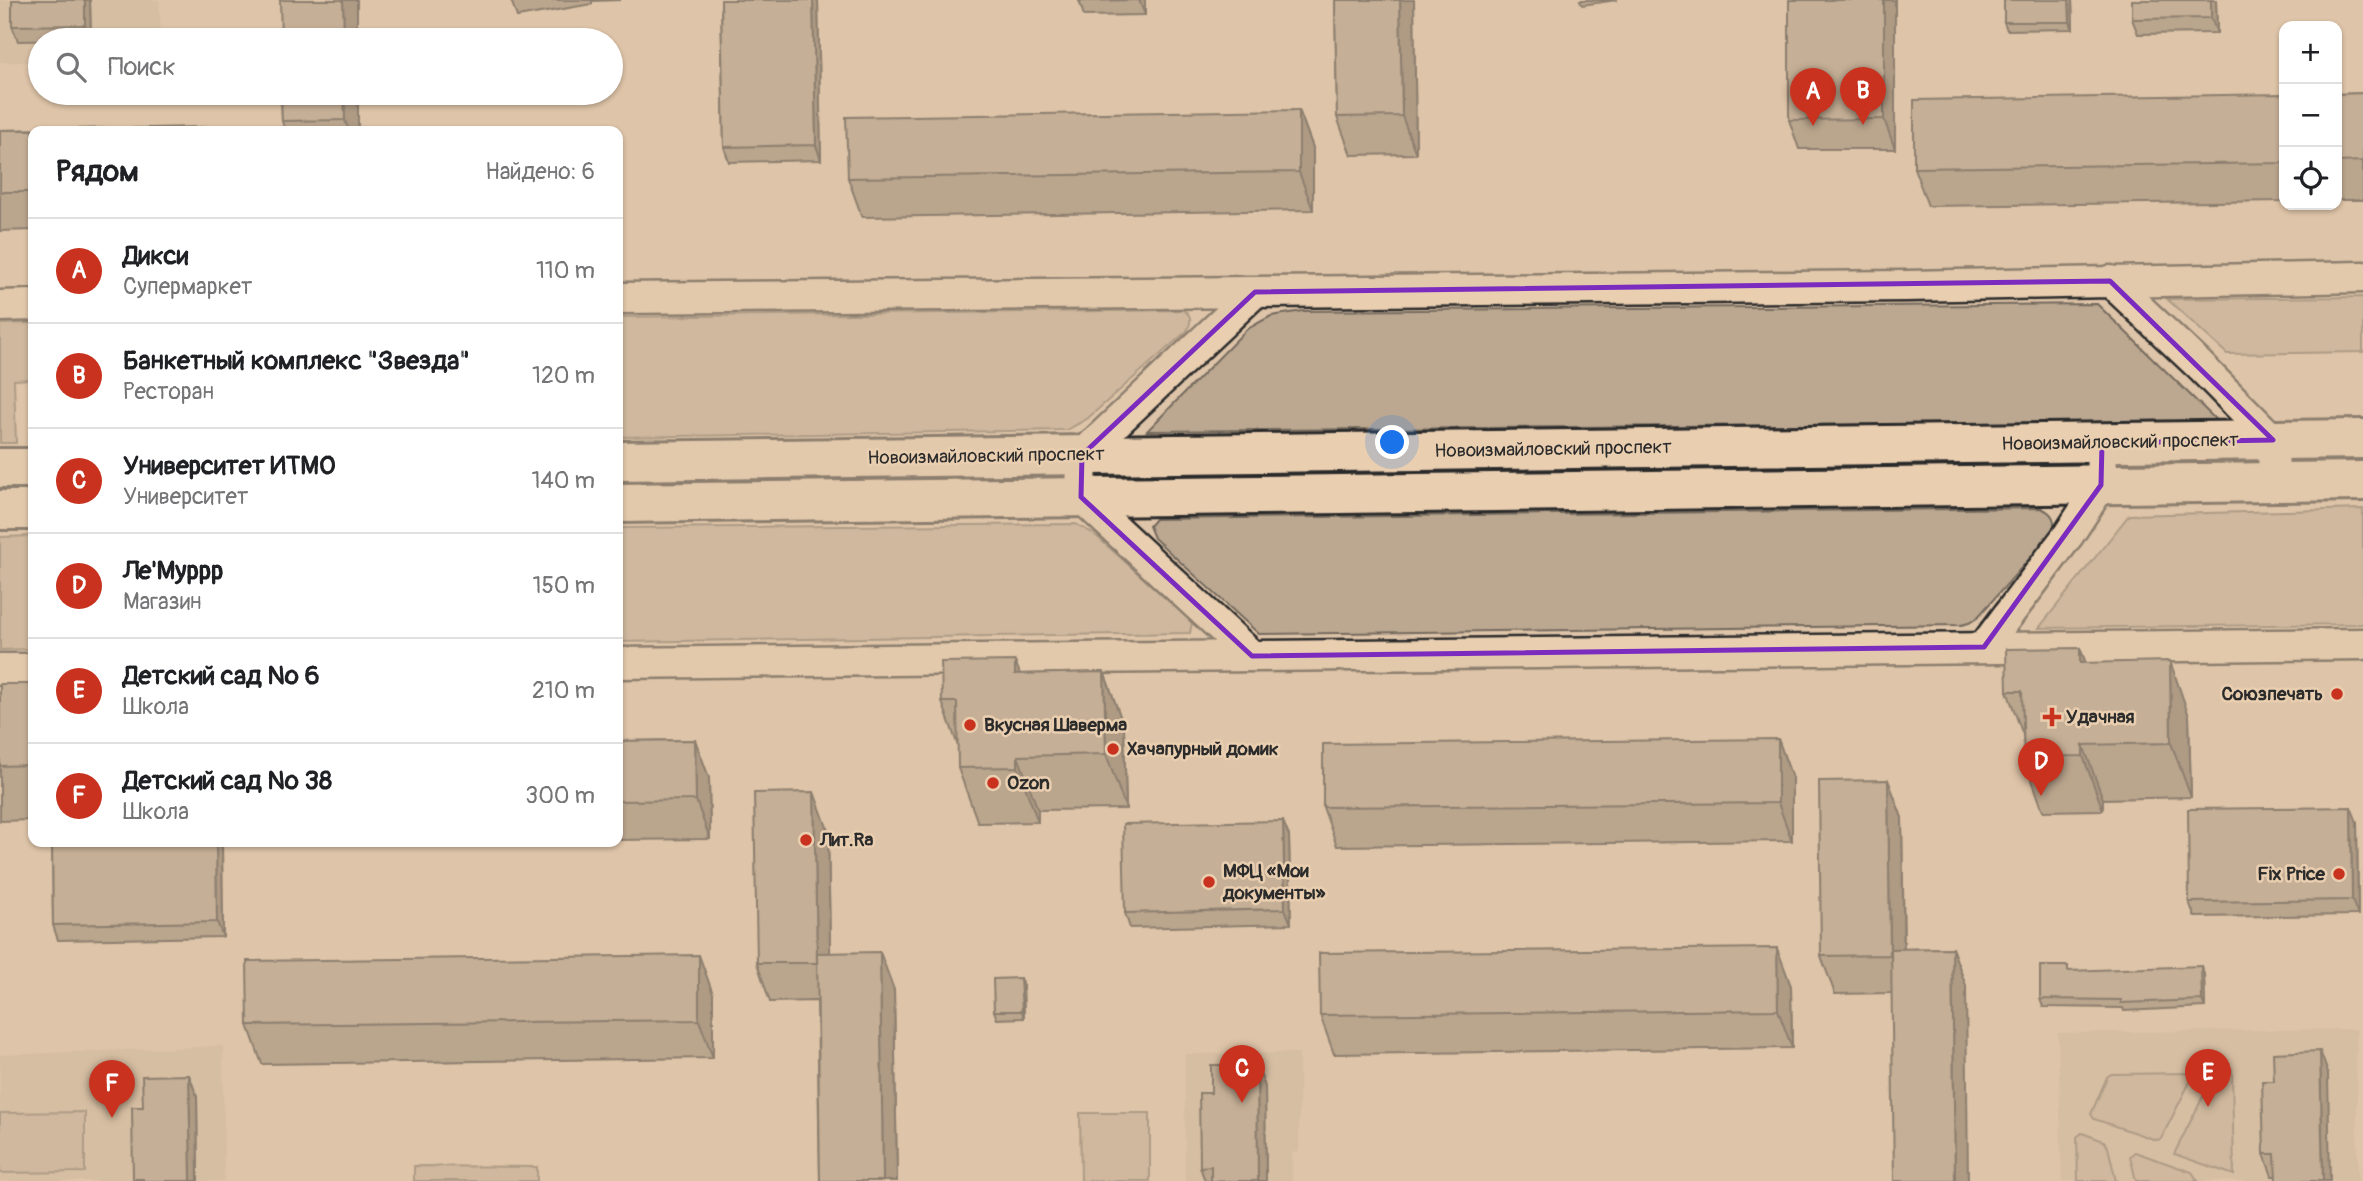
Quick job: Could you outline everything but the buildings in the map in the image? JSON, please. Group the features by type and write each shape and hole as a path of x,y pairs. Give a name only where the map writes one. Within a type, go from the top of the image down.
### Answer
{"street":[{"path":"623,298 1921,285 2363,277"},
{"path":"2110,281 2273,440 2274,482"},
{"path":"1252,656 1081,497 1082,455 1255,292"},
{"path":"0,306 28,305"},
{"name":"Новоизмайловский проспект","path":"623,461 2363,439"},
{"path":"1984,647 2069,534 2101,485 2102,443"},
{"path":"0,468 28,468"},
{"path":"623,503 2363,481"},
{"path":"0,510 28,510"},
{"path":"623,663 2363,644"},
{"path":"0,669 28,669"}],"highlighted area":[{"path":"2110,281 2273,440 2102,443 2101,485 1984,647 1252,656 1081,497 1082,455 1255,292"}],"shaded area":[{"path":"0,0 159,0 160,28 28,28 28,62 0,62"},
{"path":"2363,297 2363,352 2227,354 2167,299"},
{"path":"2097,304 2217,421 1147,431 1247,329 1271,316 1303,311"},
{"path":"1183,310 1190,319 1187,331 1087,419 1067,430 623,437 623,317"},
{"path":"28,323 28,379 14,380 16,443 0,443 0,324"},
{"path":"2041,508 2053,517 2053,532 1977,618 1961,625 1259,634 1154,538 1149,526 1155,519"},
{"path":"2363,509 2363,624 2039,628 2129,515"},
{"path":"1076,524 1094,534 1192,623 1190,633 623,642 623,528"},
{"path":"28,536 28,649 0,650 0,537"},
{"path":"2356,1029 2358,1181 2062,1181 2058,1033"},
{"path":"223,1046 224,1181 0,1181 0,1055"},
{"path":"1299,1053 1299,1152 1292,1153 1292,1181 1185,1181 1185,1054"},
{"path":"2217,1069 2232,1069 2234,1175 2174,1154"},
{"path":"2189,1073 2192,1078 2161,1139 2156,1140 2094,1119 2091,1114 2107,1077 2111,1074"},
{"path":"85,1112 85,1172 0,1173 0,1113"},
{"path":"1080,1113 1150,1113 1150,1181 1081,1181"},
{"path":"2082,1133 2104,1141 2108,1147 2116,1181 2078,1181 2077,1137"},
{"path":"2135,1152 2192,1172 2198,1181 2136,1181 2130,1156"},
{"path":"414,1166 537,1167 537,1181 414,1181"}],"place":[{"name":"Банкетный комплекс \"Звезда\"","path":"1863,125"},
{"name":"Дикси","path":"1813,126"},
{"name":"Союзпечать","path":"2337,694"},
{"name":"Удачная","path":"2052,717"},
{"name":"Вкусная Шаверма","path":"970,725"},
{"name":"Хачапурный домик","path":"1113,749"},
{"name":"Ozon","path":"993,783"},
{"name":"Ле'Муррр","path":"2041,796"},
{"name":"Лит.Ra","path":"806,840"},
{"name":"Fix Price","path":"2339,874"},
{"name":"МФЦ «Мои документы»","path":"1209,882"},
{"name":"Университет ИТМО","path":"1242,1103"},
{"name":"Детский сад № 6","path":"2208,1107"},
{"name":"Детский сад № 38","path":"112,1118"}]}
